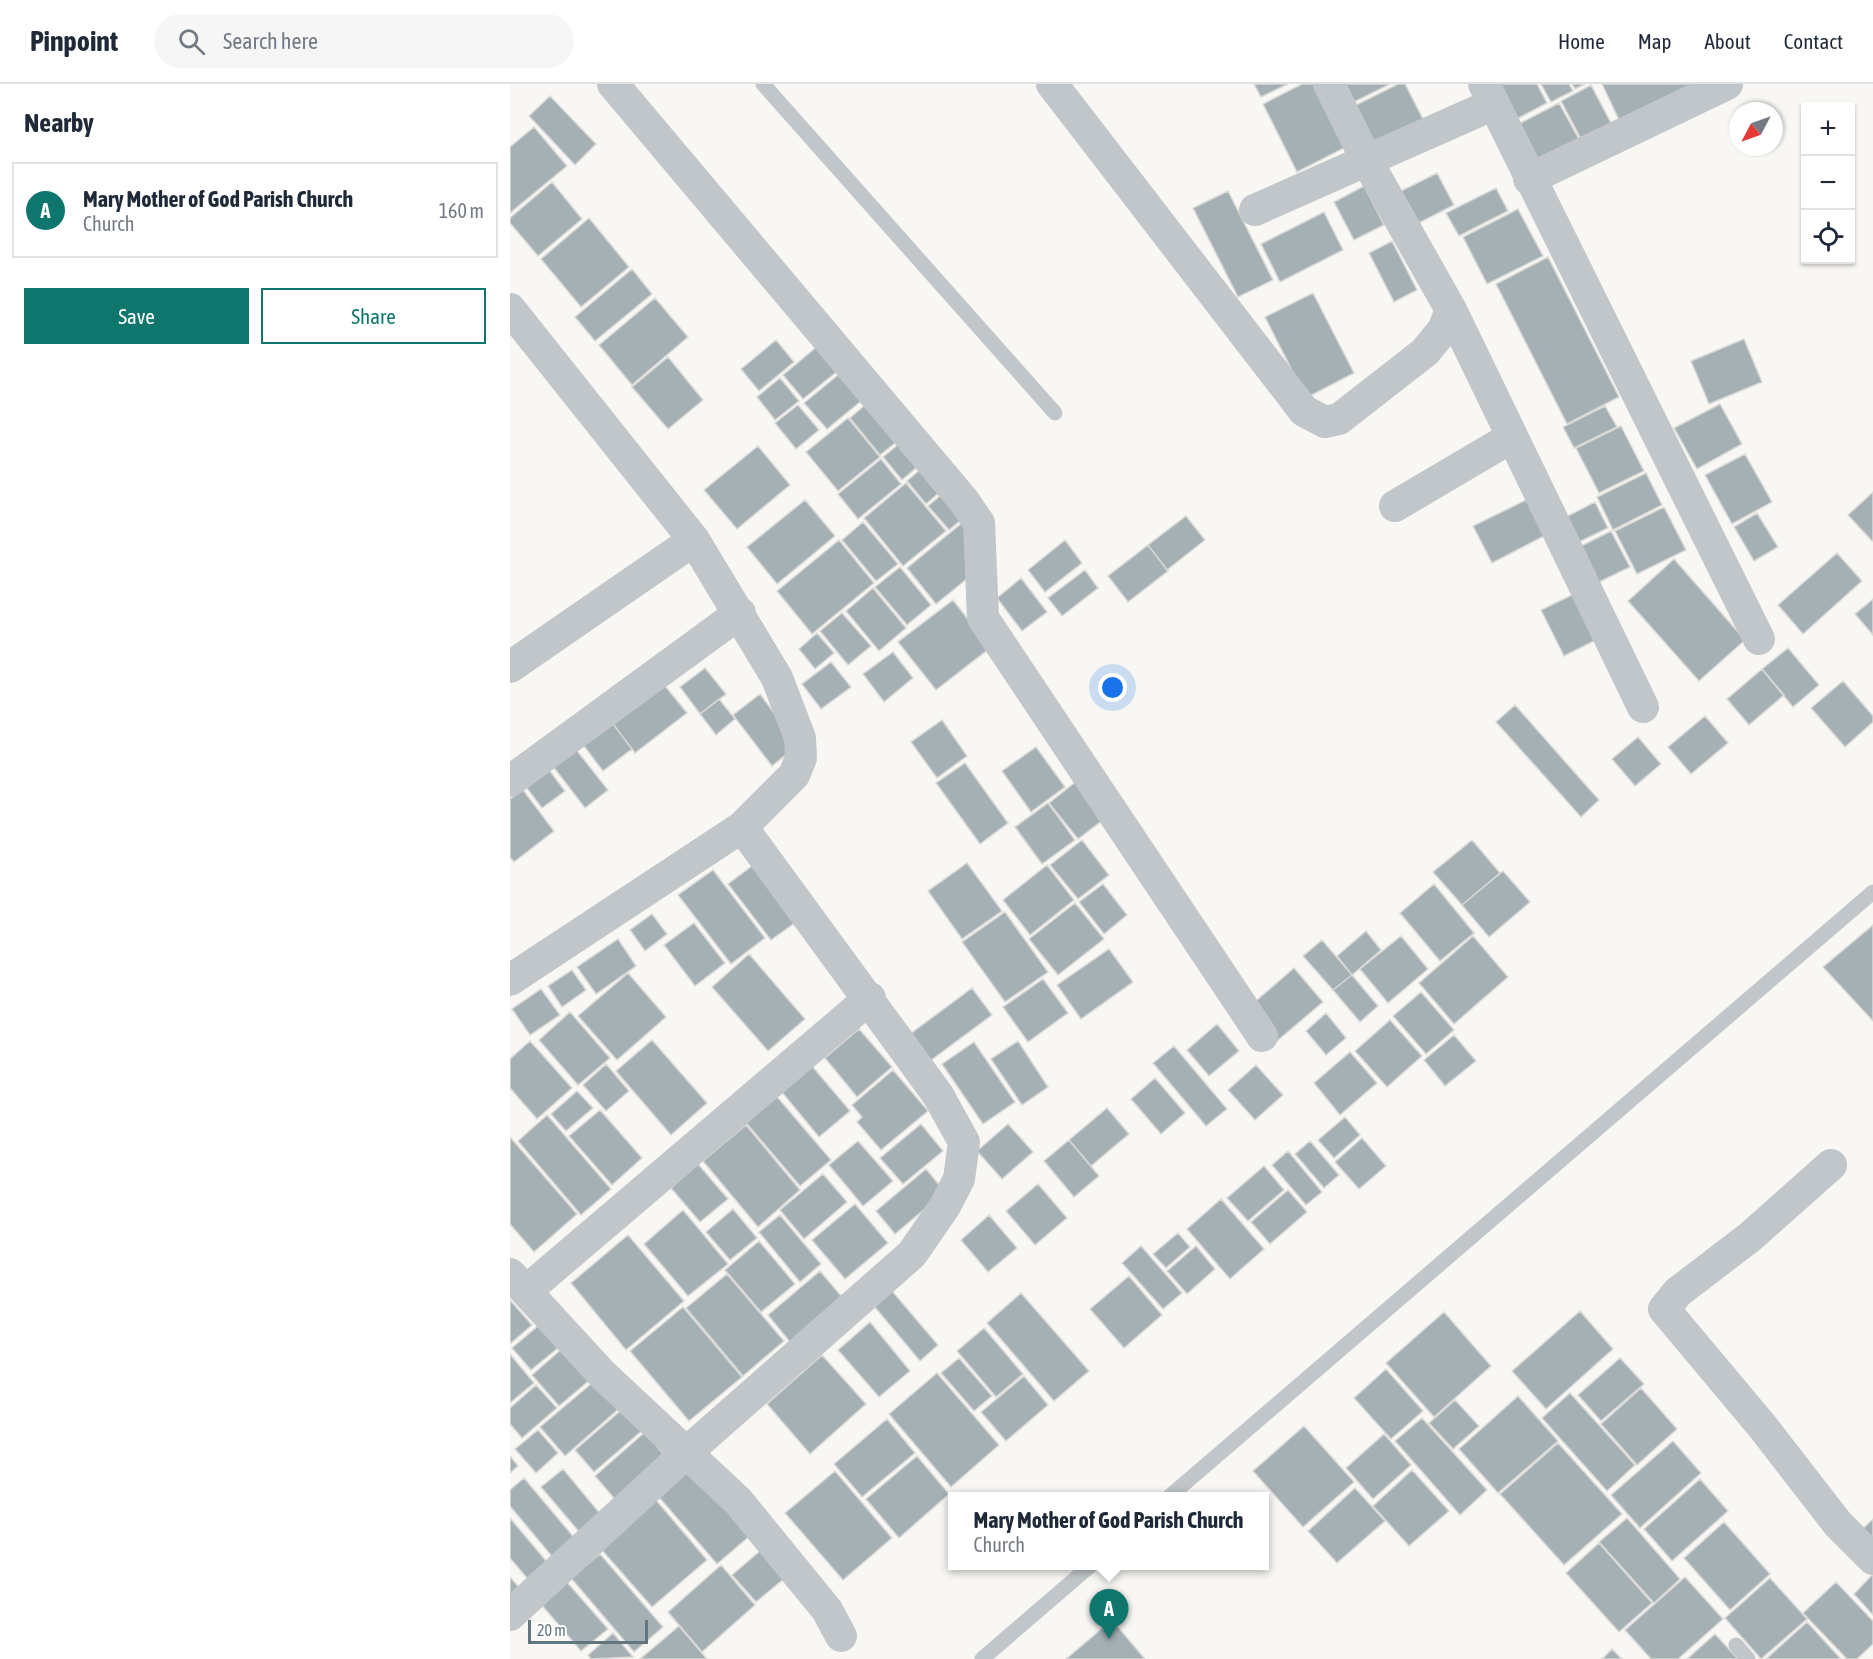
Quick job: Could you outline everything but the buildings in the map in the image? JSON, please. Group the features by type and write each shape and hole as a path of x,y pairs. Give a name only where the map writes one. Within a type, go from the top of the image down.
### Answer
{"street":[{"path":"1052,84 1304,411 1325,422 1339,419 1425,352 1443,330 1451,310"},
{"path":"1329,84 1367,161 1451,310 1642,707"},
{"path":"1529,179 1726,84"},
{"path":"621,86 964,501 979,523 983,618 1262,1036"},
{"path":"1255,210 1367,161 1489,94 1529,179 1760,639"},
{"path":"510,309 521,344 694,540 777,678 800,738 801,758 794,775 742,827 510,980"},
{"path":"1395,506 1512,437"},
{"path":"510,667 694,540"},
{"path":"510,781 740,613"},
{"path":"510,1615 687,1452 912,1254 945,1206 958,1179 964,1142 938,1095 870,998 742,827"},
{"path":"841,1636 827,1610 738,1501 603,1375 518,1283 870,998"},
{"path":"1831,1165 1750,1237 1677,1292 1664,1309 1762,1426 1838,1524 1873,1560"}],"lane":[{"path":"763,84 1055,413"},
{"path":"1176,1492 1873,892"},
{"path":"981,1659 1085,1570"},
{"path":"1736,1645 1748,1659"}],"place":[{"name":"Mary Mother of God Parish Church","path":"1109,1639"}]}
